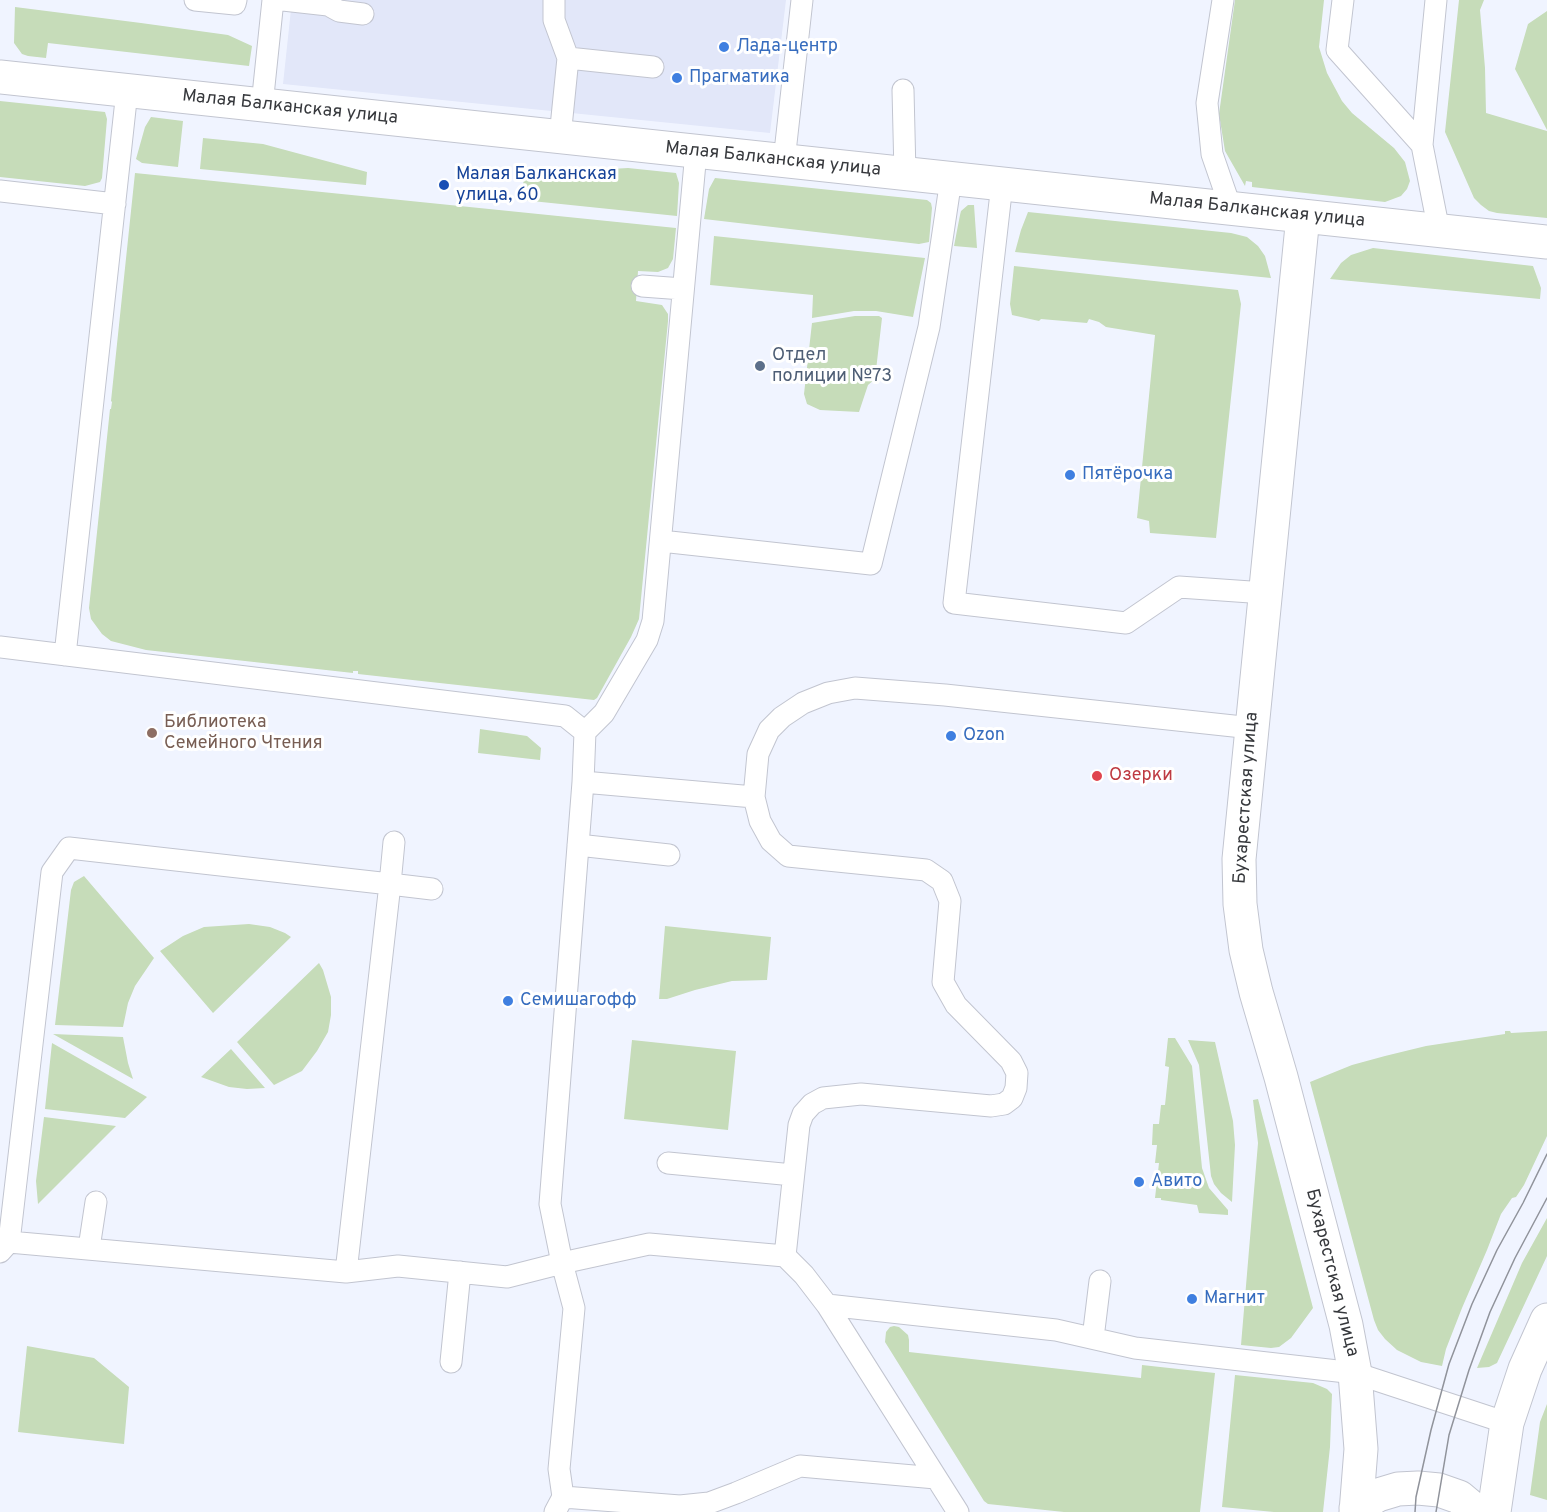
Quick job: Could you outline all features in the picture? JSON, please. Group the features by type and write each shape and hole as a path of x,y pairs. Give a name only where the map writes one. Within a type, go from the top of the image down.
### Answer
{"street":[{"name":"Малая Балканская улица","path":"0,77 1547,242"},
{"name":"Бухарестская улица","path":"1303,216 1239,859 1240,904 1246,950 1256,992 1281,1077 1346,1325 1355,1373 1361,1449 1356,1510"},
{"path":"1494,1512 1506,1423 1525,1369 1547,1320"},
{"path":"1356,1510 1378,1495 1398,1489 1418,1488 1439,1490 1459,1497 1478,1512"}],"lane":[{"path":"195,0 235,4 236,0"},
{"path":"262,105 273,0"},
{"path":"283,0 328,2 339,11 363,14"},
{"path":"554,0 554,20 568,58 560,137"},
{"path":"784,161 802,0"},
{"path":"1222,0 1207,104 1212,154 1232,209"},
{"path":"1342,0 1337,50 1422,145"},
{"path":"1436,0 1422,145 1438,231"},
{"path":"568,58 653,67"},
{"path":"903,90 905,174"},
{"path":"65,655 127,91"},
{"path":"696,152 653,621 648,640 604,713 585,732 550,1204 574,1308 559,1469 559,1505 680,1506 735,1503 800,1466 936,1478"},
{"path":"661,541 871,564 929,327 951,179"},
{"path":"1002,184 954,603 1126,623 1179,587 1264,593"},
{"path":"0,191 115,204"},
{"path":"642,285 683,290"},
{"path":"0,647 565,716 585,732"},
{"path":"785,1256 799,1125 803,1114 812,1104 823,1098 861,1094 991,1106 1004,1104 1011,1098 1016,1088 1017,1073 1011,1060 956,1005 943,982 950,901 942,881 926,870 788,856 771,841 760,821 754,797 758,754 769,730 782,717 803,703 828,693 855,688 945,695 1252,728"},
{"path":"583,782 754,797"},
{"path":"346,1272 394,842"},
{"path":"578,845 669,855"},
{"path":"432,889 69,848 52,872 4,1247 89,1248 346,1272 398,1266 507,1276 649,1244 785,1256 804,1275 827,1305 958,1512"},
{"path":"668,1163 793,1175"},
{"path":"89,1248 96,1202"},
{"path":"451,1362 460,1272"},
{"path":"1093,1338 1100,1281"},
{"path":"827,1305 1056,1330 1135,1348 1355,1373 1506,1423"}],"shaded area":[{"path":"292,0 786,0 770,133 283,84"}],"green space":[{"path":"1235,0 1324,0 1319,47 1327,73 1342,101 1352,113 1394,148 1405,162 1410,181 1401,196 1385,202 1252,187 1252,182 1246,181 1245,186 1225,151 1219,114"},
{"path":"1459,0 1484,0 1480,10 1486,113 1547,131 1547,218 1497,213 1481,205 1474,198 1445,132"},
{"path":"15,7 228,35 252,46 249,66 48,43 46,58 28,56 22,54 14,43"},
{"path":"1547,11 1547,130 1515,69 1528,24"},
{"path":"0,101 105,112 107,119 100,182 85,186 0,177"},
{"path":"151,117 183,121 178,167 142,163 136,159 145,127"},
{"path":"203,138 263,144 367,172 366,185 200,169"},
{"path":"628,168 676,173 679,183 677,216 522,200 524,174"},
{"path":"135,173 676,228 673,259 668,268 658,272 638,271 636,301 662,305 668,314 668,321 639,619 597,698 594,700 358,674 358,671 353,671 353,673 146,650 111,641 102,634 91,619 89,608"},
{"path":"715,178 927,200 931,203 932,208 929,242 919,244 704,219 709,189"},
{"path":"968,205 974,205 977,248 954,246 961,211"},
{"path":"1028,212 1231,233 1247,237 1265,256 1271,278 1015,252"},
{"path":"714,236 925,258 913,317 876,311 854,311 812,318 813,295 710,285"},
{"path":"1373,248 1533,266 1541,288 1540,299 1330,279 1341,263 1351,255"},
{"path":"1014,266 1238,290 1241,304 1216,538 1150,533 1149,521 1137,518 1155,335 1106,327 1089,319 1087,323 1041,319 1039,321 1012,315 1010,304"},
{"path":"855,316 882,318 875,379 868,385 859,412 820,410 807,404 804,394 812,323"},
{"path":"480,729 527,736 541,748 540,760 478,753"},
{"path":"84,876 154,958 135,986 128,1003 123,1027 55,1025 71,890 74,882"},
{"path":"249,924 270,927 291,937 213,1013 160,951 183,936 204,927"},
{"path":"665,926 771,937 767,980 732,981 667,999 659,999"},
{"path":"319,963 331,997 328,1032 302,1071 274,1085 237,1042"},
{"path":"1505,1031 1511,1033 1547,1031 1547,1136 1524,1185 1501,1214 1446,1349 1442,1366 1421,1362 1397,1350 1378,1330 1374,1320 1310,1082 1352,1065 1385,1056 1426,1046 1505,1034"},
{"path":"53,1034 123,1037 133,1079"},
{"path":"1168,1038 1175,1038 1192,1066 1202,1168 1209,1188 1228,1210 1228,1215 1199,1213 1197,1205 1155,1198 1159,1163 1155,1163 1157,1145 1152,1145 1153,1124 1159,1124 1161,1105 1165,1105 1169,1067 1165,1066"},
{"path":"632,1040 736,1051 728,1130 624,1119"},
{"path":"1188,1040 1215,1042 1233,1121 1235,1145 1232,1202 1221,1193 1211,1176 1199,1065"},
{"path":"52,1043 147,1097 125,1118 45,1109"},
{"path":"231,1049 265,1088 229,1087 201,1077"},
{"path":"1258,1099 1313,1308 1291,1338 1279,1347 1271,1348 1241,1345 1258,1143 1253,1100"},
{"path":"44,1117 116,1126 38,1204 36,1181"},
{"path":"1547,1218 1547,1256 1497,1363 1489,1367 1477,1368 1522,1263"},
{"path":"894,1326 899,1327 908,1335 909,1352 1141,1378 1142,1365 1215,1373 1200,1512 1064,1512 988,1504 885,1342 886,1332"},
{"path":"27,1346 94,1358 129,1387 124,1444 18,1432"},
{"path":"1235,1375 1313,1383 1327,1389 1332,1394 1330,1447 1323,1512 1274,1512 1222,1507"},
{"path":"1547,1404 1547,1500 1530,1495 1540,1422"}],"tram line":[{"path":"1415,1512 1416,1497 1431,1430 1449,1364 1472,1304 1497,1250 1547,1154"},
{"path":"1436,1512 1449,1435 1469,1370 1490,1312 1547,1198"}],"place":[{"name":"Лада-центр","path":"724,47"},
{"name":"Прагматика","path":"677,78"},
{"name":"Малая Балканская улица, 60","path":"444,185"},
{"name":"Отдел полиции №73","path":"760,366"},
{"name":"Пятёрочка","path":"1070,475"},
{"name":"Библиотека Семейного Чтения","path":"152,733"},
{"name":"Ozon","path":"951,736"},
{"name":"Озерки","path":"1097,776"},
{"name":"Семишагофф","path":"508,1001"},
{"name":"Авито","path":"1139,1182"},
{"name":"Магнит","path":"1192,1299"}]}
